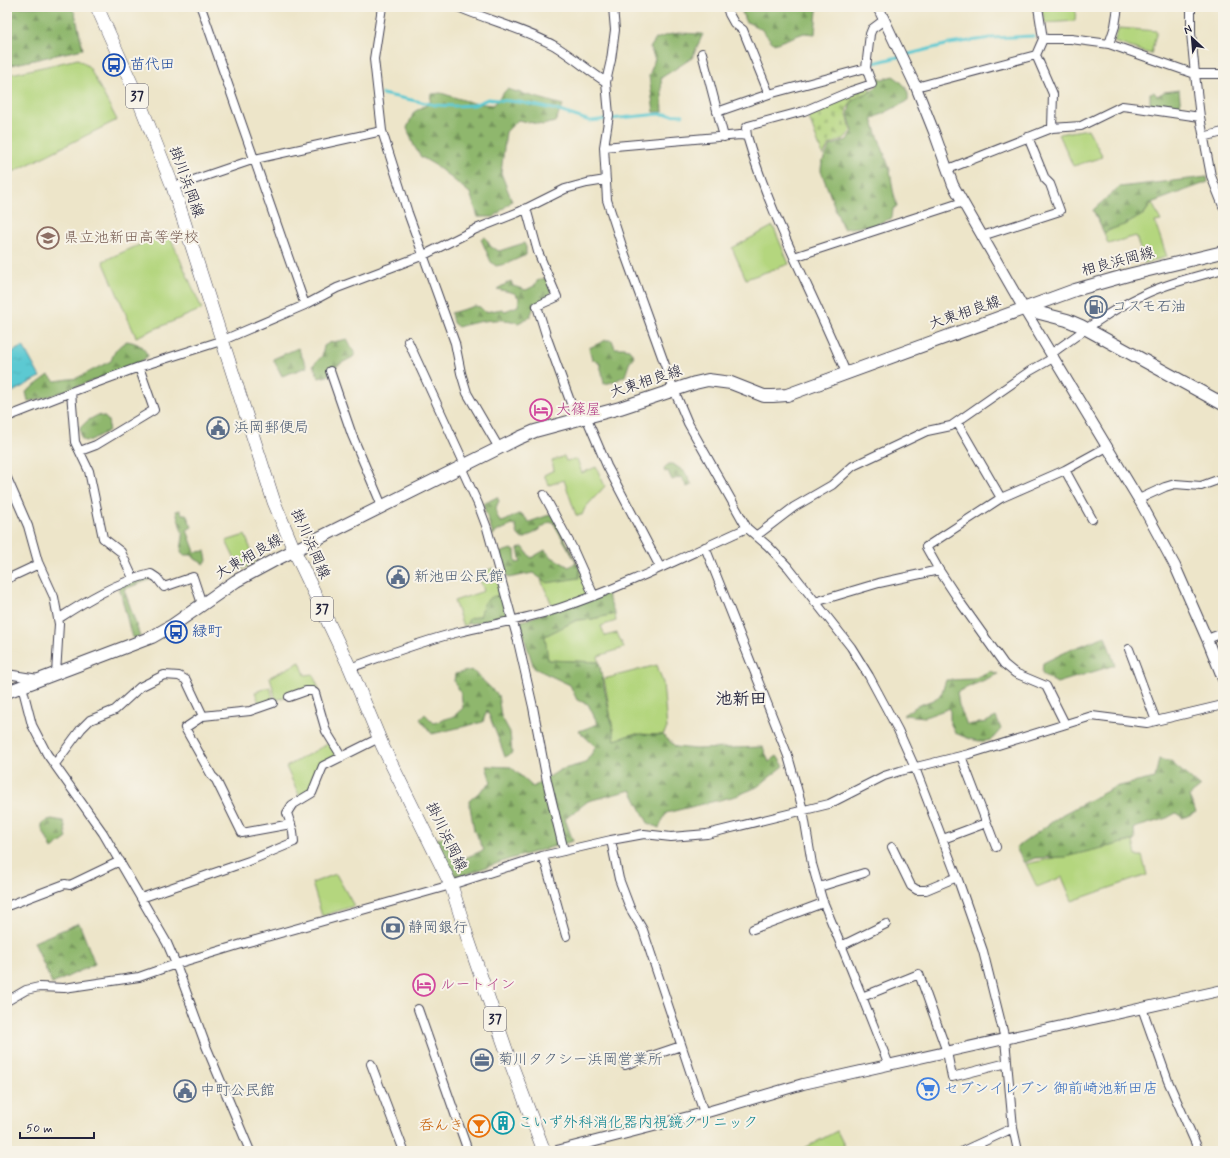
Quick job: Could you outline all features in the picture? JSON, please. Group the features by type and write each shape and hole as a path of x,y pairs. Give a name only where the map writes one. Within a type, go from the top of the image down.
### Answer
{"main road":[{"name":"掛川浜岡線","path":"97,7 137,96 173,187 274,502 294,550 350,668 379,738 451,885 510,1061 544,1151"},
{"name":"相良浜岡線","path":"1024,309 1075,290 1128,275 1223,252"},
{"name":"大東相良線","path":"7,692 152,637 173,625 236,581 294,550 535,431 620,408 708,380 731,383 764,396 787,394 973,326 1024,309 1067,320 1223,404"}],"street":[{"path":"201,7 305,305"},
{"path":"382,7 374,59 382,131 408,213 455,343 461,373 468,392 499,448"},
{"path":"458,7 516,28 555,46 606,82"},
{"path":"613,7 615,30 606,82 608,120 604,147 607,200 674,390 688,423 747,528 768,546 788,567 850,647 869,676 898,730 916,768 983,951 1005,1039 1013,1128 1018,1151"},
{"path":"727,7 734,23 743,30 769,94"},
{"path":"878,7 916,87 953,185 1024,309 1139,499 1175,566 1223,679"},
{"path":"1038,7 1043,39 1036,55 1053,94 1052,128"},
{"path":"1109,44 1115,26 1118,7"},
{"path":"1191,7 1191,33 1203,137 1211,176 1223,206"},
{"path":"846,373 830,334 794,258 756,168 746,136 746,128 748,126 804,111 851,91 872,84 866,68 870,34 872,28 884,20"},
{"path":"1043,39 1071,39 1109,44 1195,74 1223,74"},
{"path":"702,52 724,137"},
{"path":"916,87 1036,55"},
{"path":"717,112 769,94 866,68"},
{"path":"948,169 1052,128 1081,126 1122,106 1200,118"},
{"path":"173,187 255,159 382,131"},
{"path":"1203,137 1223,132"},
{"path":"604,147 740,135 746,136"},
{"path":"982,236 1060,211 1050,184 1045,179 1028,137"},
{"path":"7,417 71,392 222,341 305,305 337,288 424,255 476,229 566,190 606,180"},
{"path":"794,258 963,202"},
{"path":"526,208 538,252 557,297 537,306 547,338 582,418 660,567"},
{"path":"756,536 794,507 832,485 853,466 927,431 951,426 1052,356 1085,329 1119,307 1142,295 1171,284 1223,269"},
{"path":"408,341 463,466 487,528 513,621 533,707 547,781 564,851"},
{"path":"80,451 96,445 154,410 139,368"},
{"path":"330,371 352,435 382,506"},
{"path":"71,392 76,442 89,471 103,538 121,552 133,578"},
{"path":"957,422 1001,498"},
{"path":"1065,724 1046,686 1015,673 1004,664 960,602 926,547 1001,498 1065,470 1108,447"},
{"path":"1065,470 1092,518"},
{"path":"7,478 28,526 39,564 54,597 59,624 56,674"},
{"path":"1139,499 1175,484 1201,486 1223,478"},
{"path":"7,500 15,496"},
{"path":"544,496 572,547 594,596"},
{"path":"350,668 416,644 558,609 594,596 747,528"},
{"path":"705,547 788,756 803,810 812,864 824,903 889,1065"},
{"path":"7,579 39,564"},
{"path":"815,602 879,583 939,570"},
{"path":"58,619 87,600 133,578 151,574 157,578 164,588 193,577 202,604"},
{"path":"1207,639 1223,633"},
{"path":"1129,649 1156,721"},
{"path":"7,674 40,680"},
{"path":"55,764 81,729 90,720 115,710 140,687 164,674 179,676 186,680 203,716"},
{"path":"22,686 32,725 47,754 103,833 167,943 206,1046 250,1151"},
{"path":"289,697 306,691 312,691 315,693 326,731 342,757"},
{"path":"273,703 250,711 203,716 185,728 212,776 216,780 242,833 291,824"},
{"path":"7,1001 26,990 39,987 64,988 139,977 245,943 451,885 542,856 644,834 671,837 706,834 829,804 884,776 961,756 1092,716 1147,723 1223,705"},
{"path":"141,898 249,861 294,842 291,824 287,813 292,805 312,793 323,766 379,738"},
{"path":"961,756 996,847"},
{"path":"943,839 986,823"},
{"path":"611,840 619,879 630,908 642,930 704,1113"},
{"path":"892,847 911,886 917,890 926,890 957,877"},
{"path":"542,856 546,865 566,936"},
{"path":"7,906 65,884 70,884 120,861"},
{"path":"819,887 864,873"},
{"path":"753,929 824,903"},
{"path":"841,946 886,924"},
{"path":"862,997 919,974 947,1052 952,1078 1008,1063"},
{"path":"557,1151 704,1113 803,1084 1223,990"},
{"path":"1142,1008 1168,1081 1199,1151"},
{"path":"418,1009 468,1151"},
{"path":"625,1065 681,1046"},
{"path":"371,1064 404,1151"},
{"path":"963,1151 1013,1128"}],"green space":[{"path":"7,7 70,7 75,13 83,49 7,66"},
{"path":"743,7 821,7 817,10 815,34 804,33 774,44 761,29 745,21 742,12"},
{"path":"1041,7 1076,7 1075,21 1045,23"},
{"path":"1119,28 1157,31 1151,54 1114,42"},
{"path":"679,33 703,34 692,58 661,78 663,112 654,112 649,76 655,59 650,48 656,39"},
{"path":"78,59 89,67 117,120 7,175 7,75"},
{"path":"893,76 907,89 908,101 872,119 890,170 897,206 893,209 892,218 875,225 843,229 821,171 821,167 830,146 847,140 853,131 849,111 854,98 869,93 878,85 876,78 883,79"},
{"path":"868,86 871,91 854,99 846,110 851,131 844,139 829,145 823,156 807,113"},
{"path":"507,89 563,105 555,122 543,125 518,120 506,132 501,173 512,201 494,217 478,217 470,193 435,165 421,157 414,146 407,128 414,112 430,103 431,94 441,93 473,103 493,105"},
{"path":"1179,90 1181,109 1150,105 1150,93 1154,92 1157,96 1164,92"},
{"path":"1088,129 1103,157 1073,166 1059,134"},
{"path":"1207,177 1208,182 1151,203 1144,214 1127,224 1104,233 1093,210 1119,187"},
{"path":"1152,203 1161,221 1155,222 1167,257 1144,263 1136,236 1108,244 1104,233 1144,214"},
{"path":"773,226 789,264 746,279 732,248"},
{"path":"168,232 202,309 136,337 103,261"},
{"path":"485,237 491,247 499,251 524,243 526,247 526,255 506,264 496,266 491,262 481,239"},
{"path":"545,278 550,281 551,293 545,301 535,304 530,317 518,323 496,320 458,327 453,323 451,313 475,306 480,307 485,312 502,309 505,311 518,306 519,298 514,293 497,289 511,281 513,286 526,290 534,286 537,281"},
{"path":"347,339 355,354 353,357 338,365 328,376 319,378 313,365 322,356 324,346 329,343"},
{"path":"606,340 612,340 615,348 629,349 634,356 630,361 625,376 613,382 604,384 599,363 592,359 589,348"},
{"path":"127,341 140,346 148,356 138,364 59,393 37,400 28,401 26,392 49,375 55,381 77,378 111,361 117,349"},
{"path":"298,348 307,367 282,376 273,359"},
{"path":"98,415 108,420 108,431 91,440 85,441 81,438 80,428 87,421"},
{"path":"564,456 566,461 577,459 582,473 596,467 605,486 585,508 582,515 576,515 564,480 549,485 544,475 554,470 552,461"},
{"path":"669,464 673,464 685,472 692,485 687,487 681,477 672,480 668,471 665,472 664,470"},
{"path":"497,497 499,501 496,507 496,512 500,522 518,514 523,515 529,522 552,514 580,569 579,578 547,583 533,573 508,578 499,553 511,549 515,551 516,563 521,562 518,549 523,547 531,558 545,550 550,556 569,567 576,562 553,522 550,522 522,539 518,535 515,524 498,531 493,535 483,504"},
{"path":"180,510 182,514 186,514 192,527 187,530 195,552 205,551 207,560 204,564 195,559 192,555 183,555 181,551 183,536 176,511"},
{"path":"245,535 256,562 240,570 226,541"},
{"path":"493,568 503,600 498,595 481,615 469,619 467,624 463,626 454,601 484,591 478,574"},
{"path":"580,569 592,595 553,607 541,580 578,578"},
{"path":"152,576 152,579 124,589 140,636 132,638 119,587"},
{"path":"606,592 615,614 592,619 577,620 545,636 548,660 599,662 615,740 633,734 663,735 676,747 695,749 763,747 769,762 777,756 784,766 757,787 736,796 666,813 659,828 648,823 631,790 588,801 565,819 573,841 510,859 455,878 436,839 449,836 460,860 484,850 474,830 469,801 491,782 486,766 511,767 533,787 560,770 585,763 596,747 579,731 598,724 588,704 577,700 570,685 534,668 519,622"},
{"path":"498,595 503,600 507,618 467,624 469,619 481,615 486,602"},
{"path":"615,614 616,621 601,626 605,636 617,633 624,648 598,656 599,662 548,660 544,636 577,620 592,619"},
{"path":"1105,636 1115,665 1057,683 1042,674 1043,663"},
{"path":"300,662 305,675 313,674 319,689 305,691 276,700 270,677"},
{"path":"657,665 663,683 667,728 663,735 633,734 615,740 604,679"},
{"path":"472,670 498,695 501,716 510,732 512,753 505,757 487,710 483,722 432,734 420,719 425,714 434,723 454,716 463,708 461,693 454,681 455,674"},
{"path":"990,671 998,674 957,692 959,705 967,725 986,722 996,717 1001,729 992,739 988,741 978,741 955,733 950,722 950,708 925,717 903,715 917,706 933,700 941,695 946,680 973,679"},
{"path":"270,687 274,701 260,705 255,692"},
{"path":"329,743 339,758 320,768 311,789 300,797 286,767"},
{"path":"1159,759 1171,762 1200,787 1189,796 1196,812 1183,818 1176,813 1167,818 1134,828 1135,840 1065,857 1035,858 1024,863 1016,848 1063,814 1115,787 1155,778"},
{"path":"52,819 63,821 67,838 52,849 42,829 42,824"},
{"path":"1133,841 1136,856 1142,856 1147,875 1072,901 1062,877 1037,887 1026,864"},
{"path":"336,874 354,906 322,916 312,883"},
{"path":"79,923 95,964 52,984 34,942"},
{"path":"837,1131 847,1151 799,1151"}],"water":[{"path":"23,346 40,377 7,395 7,355"}],"waterway":[{"path":"874,63 949,44 991,38 1033,36"},
{"path":"382,94 436,105 474,105 488,99 519,102 553,109 590,121 660,114 683,115"}],"place":[{"name":"苗代田","path":"114,65"},
{"name":"県立池新田高等学校","path":"48,238"},
{"name":"コスモ石油","path":"1096,307"},
{"name":"大篠屋","path":"541,410"},
{"name":"浜岡郵便局","path":"218,428"},
{"name":"新池田公民館","path":"398,577"},
{"name":"緑町","path":"176,632"},
{"name":"静岡銀行","path":"393,928"},
{"name":"ルートイン","path":"424,985"},
{"name":"菊川タクシー浜岡営業所","path":"482,1060"},
{"name":"セブンイレブン 御前崎池新田店","path":"928,1089"},
{"name":"中町公民館","path":"185,1091"},
{"name":"こいず外科消化器内視鏡クリニック","path":"503,1123"},
{"name":"呑んき","path":"479,1126"}],"district":[{"name":"池新田","path":"741,699"}]}
